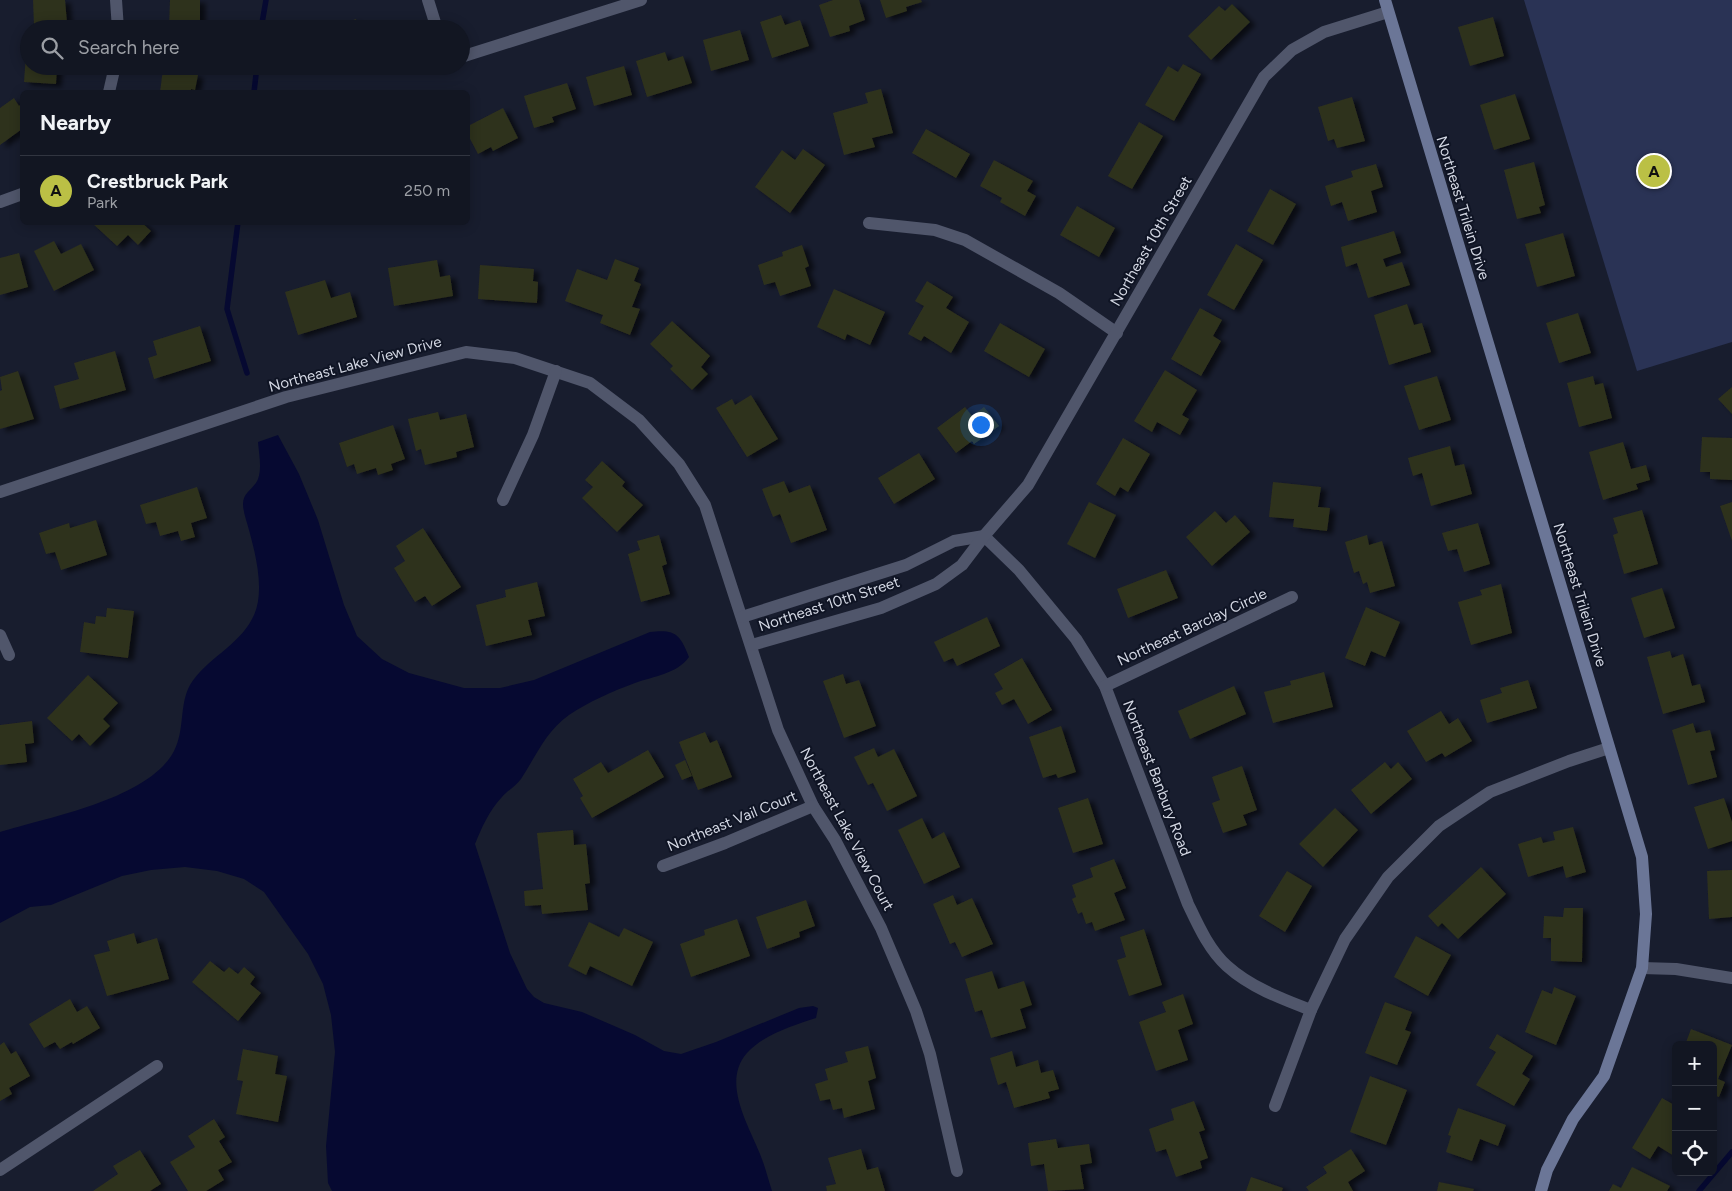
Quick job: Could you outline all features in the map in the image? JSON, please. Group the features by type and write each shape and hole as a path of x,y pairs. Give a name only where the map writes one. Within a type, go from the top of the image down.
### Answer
{"street":[{"path":"116,0 117,20"},
{"path":"428,0 434,20"},
{"path":"470,54 642,0"},
{"name":"Northeast 10th Street","path":"752,645 881,608 936,584 962,565 1028,485 1264,77 1292,50 1324,32 1386,6"},
{"name":"Northeast Trilein Drive","path":"1386,6 1642,857 1646,914 1642,968 1604,1076 1573,1119 1547,1170 1541,1191"},
{"path":"109,90 113,75"},
{"path":"0,202 20,195"},
{"path":"869,223 935,230 965,240 1059,293 1117,333"},
{"name":"Northeast Lake View Drive","path":"0,492 286,397 466,352 515,358 590,383 639,420 679,464 688,478"},
{"path":"503,500 533,435 556,371"},
{"name":"Northeast Lake View Court","path":"688,478 705,505 752,645 778,730 813,806 835,840 881,928 916,1011 930,1054 958,1171"},
{"name":"Northeast 10th Street","path":"742,617 906,566 954,541 984,536"},
{"name":"Northeast Banbury Road","path":"984,536 1019,570 1076,638 1105,686 1188,904 1204,936 1226,965 1273,995 1311,1010"},
{"name":"Northeast Barclay Circle","path":"1105,686 1292,597"},
{"path":"0,635 9,655"},
{"path":"1275,1106 1311,1010 1345,939 1388,877 1439,826 1490,792 1569,760 1609,748"},
{"name":"Northeast Vail Court","path":"663,866 725,843 813,806"},
{"path":"1642,968 1676,969 1732,978"},
{"path":"0,1170 157,1066"}],"shaded area":[{"path":"1524,0 1732,0 1732,342 1637,371"},
{"path":"278,435 299,474 318,520 344,605 357,636 382,659 409,673 464,688 500,688 534,680 650,632 665,631 671,633 676,635 683,643 689,657 672,671 601,697 576,710 561,721 542,744 521,779 493,808 475,844 510,953 527,989 534,997 544,1003 582,1012 635,1035 664,1051 681,1054 716,1042 799,1008 813,1006 818,1008 816,1018 779,1031 761,1041 747,1053 740,1065 737,1077 737,1090 740,1104 762,1159 772,1191 332,1191 328,1183 326,1146 335,1052 331,1015 323,984 308,954 264,892 244,879 217,871 185,867 151,870 122,876 51,905 30,907 0,923 0,832 96,804 121,794 143,782 161,768 174,751 180,735 184,701 190,685 204,668 239,637 252,619 256,609 259,587 254,551 243,500 258,479 260,461 258,442"}],"building":[{"path":"33,0 65,0 67,20 34,20"},
{"path":"170,0 200,0 200,20 169,20"},
{"path":"833,0 859,0 865,20 849,26 850,31 830,37 819,5"},
{"path":"880,0 921,0 922,2 906,7 907,11 886,18"},
{"path":"1232,4 1250,22 1211,60 1188,36 1219,6 1225,11"},
{"path":"781,15 785,25 800,20 809,46 772,58 760,22"},
{"path":"1493,17 1504,56 1470,66 1458,27"},
{"path":"740,30 749,60 711,71 703,40"},
{"path":"665,52 668,61 683,56 692,83 647,97 636,61"},
{"path":"1183,64 1201,74 1174,121 1145,105 1168,66 1178,72"},
{"path":"624,66 632,95 594,106 586,77"},
{"path":"25,75 56,75 56,84 24,82"},
{"path":"162,75 198,75 195,90 160,90"},
{"path":"567,83 576,109 552,117 554,122 534,128 524,96"},
{"path":"881,89 893,133 872,138 875,147 844,155 833,113 868,103 865,93"},
{"path":"1515,94 1530,139 1494,150 1480,105"},
{"path":"1352,97 1365,141 1337,148 1334,139 1328,141 1318,107"},
{"path":"14,98 20,105 20,130 0,145 0,108"},
{"path":"503,108 518,138 493,151 491,147 478,154 470,139 470,125"},
{"path":"1139,122 1163,136 1132,189 1108,176"},
{"path":"926,129 970,154 956,178 912,153"},
{"path":"803,149 825,165 790,213 755,187 782,150 795,160"},
{"path":"994,160 1033,181 1027,191 1036,196 1025,216 1000,202 1002,198 980,186"},
{"path":"1534,162 1545,205 1539,207 1541,213 1517,219 1504,170"},
{"path":"1376,164 1383,187 1371,191 1377,212 1348,221 1342,202 1331,206 1325,186 1353,177 1351,171"},
{"path":"1270,189 1296,204 1273,245 1247,231"},
{"path":"1077,206 1115,228 1099,257 1060,235"},
{"path":"94,225 144,225 151,231 138,245 128,235 117,246"},
{"path":"1394,231 1401,253 1383,259 1386,267 1402,262 1410,285 1368,298 1357,263 1346,267 1341,247"},
{"path":"1563,233 1575,276 1537,287 1525,244"},
{"path":"54,241 61,254 81,244 94,270 54,291 34,251"},
{"path":"1236,244 1263,260 1234,310 1207,295"},
{"path":"802,245 809,266 805,268 811,286 780,296 775,282 764,285 758,265 783,256 782,252"},
{"path":"19,253 28,287 0,295 0,258"},
{"path":"615,259 639,268 634,281 641,284 632,307 640,309 630,335 600,323 603,315 565,301 577,269 607,280"},
{"path":"437,260 440,277 450,275 453,296 394,306 388,268"},
{"path":"480,265 534,269 533,281 538,282 537,303 478,299"},
{"path":"325,280 331,298 350,292 357,317 298,335 285,292"},
{"path":"927,281 953,297 946,308 969,322 951,353 924,336 921,341 908,334 924,306 915,301"},
{"path":"834,289 885,312 870,345 847,334 845,340 817,327"},
{"path":"1407,304 1414,325 1422,323 1431,352 1389,365 1374,315"},
{"path":"1200,308 1222,320 1213,336 1221,341 1201,376 1171,359"},
{"path":"1578,313 1591,353 1559,363 1546,323"},
{"path":"672,321 710,356 701,367 708,374 692,390 670,369 673,366 650,344"},
{"path":"1000,323 1045,349 1029,377 984,351"},
{"path":"200,326 211,361 154,379 148,358 157,355 153,341"},
{"path":"115,351 126,390 60,409 54,386 79,379 74,363"},
{"path":"1165,370 1197,390 1182,415 1189,419 1180,435 1157,422 1152,432 1134,421"},
{"path":"18,371 34,419 0,429 0,391 2,390 0,377"},
{"path":"1437,376 1451,420 1419,430 1404,386"},
{"path":"1593,376 1595,385 1603,383 1612,418 1579,427 1567,383"},
{"path":"1732,387 1732,414 1718,399"},
{"path":"751,395 778,439 747,457 716,408 732,399 735,405"},
{"path":"965,407 972,416 984,407 999,426 974,444 972,441 956,453 937,428"},
{"path":"438,412 440,420 466,414 474,447 456,452 457,457 425,465 421,449 416,451 408,419"},
{"path":"393,425 405,459 391,464 393,470 378,475 376,468 357,474 354,464 347,467 339,443"},
{"path":"1702,437 1732,438 1732,480 1710,479 1710,472 1700,472"},
{"path":"1123,438 1150,454 1128,492 1120,487 1115,496 1096,484"},
{"path":"1623,442 1631,469 1646,465 1650,480 1636,484 1638,489 1603,500 1589,452"},
{"path":"1450,446 1455,466 1464,464 1472,494 1431,506 1422,473 1413,476 1408,458"},
{"path":"919,453 935,479 894,504 878,478"},
{"path":"602,461 625,482 622,486 643,505 617,532 582,498 593,487 585,480"},
{"path":"784,481 789,493 810,485 827,530 791,543 780,514 773,517 762,489"},
{"path":"1273,482 1321,487 1318,507 1330,508 1327,531 1293,527 1294,519 1269,517"},
{"path":"197,487 207,518 191,523 195,537 181,541 178,531 160,536 156,522 146,524 140,505"},
{"path":"1089,502 1116,515 1095,558 1067,544"},
{"path":"1732,502 1732,541 1720,506"},
{"path":"1642,510 1658,564 1624,574 1613,535 1618,533 1613,518"},
{"path":"1215,511 1226,523 1235,515 1250,532 1212,566 1186,537"},
{"path":"96,520 107,555 61,570 55,552 46,554 39,533 69,523 70,528"},
{"path":"1478,523 1490,564 1464,572 1457,549 1448,551 1442,533"},
{"path":"423,528 461,587 432,606 425,596 415,602 394,568 405,561 396,546"},
{"path":"659,535 667,564 662,566 670,594 641,602 628,554 640,550 637,541"},
{"path":"1367,535 1369,545 1382,541 1395,586 1370,593 1367,582 1363,584 1359,571 1354,573 1345,542"},
{"path":"1166,570 1178,598 1128,618 1117,589"},
{"path":"537,582 545,616 528,620 532,635 486,646 476,605 506,597 505,590"},
{"path":"1501,584 1512,633 1471,645 1458,602 1482,595 1480,590"},
{"path":"1662,588 1675,628 1644,638 1631,598"},
{"path":"1366,607 1400,622 1385,657 1371,651 1365,666 1345,658"},
{"path":"107,608 134,611 128,658 80,652 84,622 95,624 96,616 106,617"},
{"path":"987,617 1000,646 957,666 953,658 944,662 934,642"},
{"path":"1670,651 1672,658 1683,654 1692,686 1700,684 1705,702 1663,714 1647,657"},
{"path":"1022,658 1052,710 1028,724 1014,699 1002,705 995,693 1003,689 994,674"},
{"path":"1324,672 1333,707 1273,723 1264,692 1291,685 1290,681"},
{"path":"843,674 846,684 859,680 876,726 844,738 823,681"},
{"path":"88,675 118,703 103,719 110,726 90,746 79,734 72,741 47,718"},
{"path":"1528,680 1537,708 1487,723 1480,700 1502,693 1500,688"},
{"path":"1234,686 1246,714 1190,739 1178,711"},
{"path":"1441,711 1449,724 1458,718 1472,741 1445,757 1442,753 1426,762 1407,731"},
{"path":"32,721 34,743 25,744 27,762 0,765 0,725"},
{"path":"1693,723 1696,733 1710,730 1715,750 1710,751 1717,777 1688,785 1672,730"},
{"path":"1061,726 1076,772 1058,778 1056,774 1043,778 1029,737"},
{"path":"705,732 710,743 717,740 732,777 698,790 679,742"},
{"path":"874,748 878,757 894,749 917,796 887,811 873,783 868,785 854,757"},
{"path":"648,750 664,777 592,818 580,798 583,796 573,779 601,762 608,773"},
{"path":"685,760 692,776 682,780 675,765"},
{"path":"1385,762 1391,769 1398,762 1412,779 1371,814 1351,790"},
{"path":"1242,766 1257,810 1243,815 1247,825 1223,833 1212,803 1220,800 1212,777"},
{"path":"1088,798 1103,844 1073,853 1058,808"},
{"path":"1724,798 1732,822 1732,841 1708,849 1694,807"},
{"path":"1335,808 1358,830 1323,867 1299,844"},
{"path":"922,818 932,839 944,832 960,867 924,884 898,830"},
{"path":"1573,827 1586,872 1566,878 1563,866 1528,877 1518,844 1541,837 1543,843 1555,840 1553,832"},
{"path":"573,830 574,845 586,844 590,883 585,884 588,910 542,914 541,905 525,906 524,891 543,889 537,833"},
{"path":"1114,859 1126,888 1114,893 1125,920 1095,931 1092,922 1086,924 1082,912 1078,914 1072,899 1076,897 1072,885 1093,877 1090,868"},
{"path":"1481,867 1506,894 1458,939 1442,923 1438,927 1428,916"},
{"path":"1732,870 1732,917 1709,919 1707,871"},
{"path":"1287,871 1312,886 1285,932 1259,916"},
{"path":"953,895 957,905 972,898 993,944 962,957 955,942 950,944 933,904"},
{"path":"806,900 815,926 799,932 800,937 767,949 756,917"},
{"path":"1564,908 1583,908 1582,962 1551,961 1551,938 1543,938 1544,916 1563,917"},
{"path":"737,919 750,956 691,977 680,944 705,935 704,930"},
{"path":"589,922 619,937 624,928 653,942 632,986 590,966 586,975 568,966"},
{"path":"1144,929 1162,985 1129,996 1117,960 1126,957 1120,937"},
{"path":"134,933 137,944 157,938 169,979 107,996 94,955 110,951 107,941"},
{"path":"1416,936 1451,955 1428,996 1394,977"},
{"path":"210,961 224,972 229,967 238,974 244,967 255,977 250,984 261,993 238,1021 192,982"},
{"path":"992,971 998,989 1024,981 1032,1005 1020,1009 1026,1028 991,1038 982,1010 975,1012 965,979"},
{"path":"1554,987 1576,996 1556,1045 1525,1032 1542,990 1552,994"},
{"path":"1183,994 1193,1024 1178,1030 1188,1060 1156,1071 1139,1022 1166,1012 1162,1002"},
{"path":"70,999 77,1012 87,1006 100,1028 73,1044 72,1042 60,1049 55,1042 44,1048 29,1024"},
{"path":"1385,1002 1412,1012 1405,1030 1411,1032 1397,1065 1365,1053"},
{"path":"1691,1029 1732,1045 1718,1079 1725,1082 1719,1097 1717,1096 1717,1041 1686,1041"},
{"path":"1497,1034 1533,1056 1522,1074 1530,1079 1514,1106 1476,1085 1496,1052 1489,1048"},
{"path":"4,1042 11,1054 16,1051 30,1076 9,1088 12,1094 0,1101 0,1045"},
{"path":"868,1046 876,1078 868,1081 875,1109 844,1118 842,1108 833,1110 830,1099 820,1101 815,1084 828,1080 825,1069 848,1062 845,1052"},
{"path":"243,1049 278,1056 275,1074 287,1076 278,1122 236,1114 243,1081 237,1080"},
{"path":"1012,1051 1016,1067 1038,1060 1041,1073 1053,1070 1059,1089 1048,1092 1050,1098 1014,1108 1006,1082 998,1085 990,1058"},
{"path":"1370,1076 1407,1090 1386,1145 1350,1132"},
{"path":"1662,1098 1672,1104 1672,1155 1658,1146 1650,1159 1632,1148"},
{"path":"1194,1101 1205,1130 1199,1132 1208,1158 1200,1161 1202,1168 1176,1177 1166,1149 1156,1152 1149,1129 1174,1120 1171,1109"},
{"path":"1458,1108 1506,1125 1498,1146 1480,1139 1472,1161 1446,1152 1451,1136 1448,1135"},
{"path":"214,1119 225,1137 219,1141 232,1162 218,1170 224,1180 206,1191 188,1191 170,1162 195,1147 188,1136"},
{"path":"1056,1139 1058,1148 1089,1144 1092,1163 1080,1165 1084,1189 1048,1191 1044,1164 1031,1166 1028,1143"},
{"path":"861,1149 867,1170 878,1167 885,1191 827,1191 826,1186 836,1184 828,1158"},
{"path":"1351,1149 1365,1171 1348,1182 1353,1191 1309,1191 1306,1187 1327,1173 1323,1167"},
{"path":"140,1150 161,1184 150,1191 93,1191 118,1174 113,1166"},
{"path":"1632,1167 1670,1186 1667,1191 1609,1191 1613,1184 1621,1188"},
{"path":"1251,1177 1283,1188 1282,1191 1246,1191"},
{"path":"1439,1182 1474,1189 1473,1191 1437,1191"}],"waterway":[{"path":"263,20 266,0"},
{"path":"254,90 256,75"},
{"path":"238,225 227,309 247,373"},
{"path":"1699,1191 1732,1152"}],"place":[{"name":"Crestbruck Park","path":"1654,171"}]}
